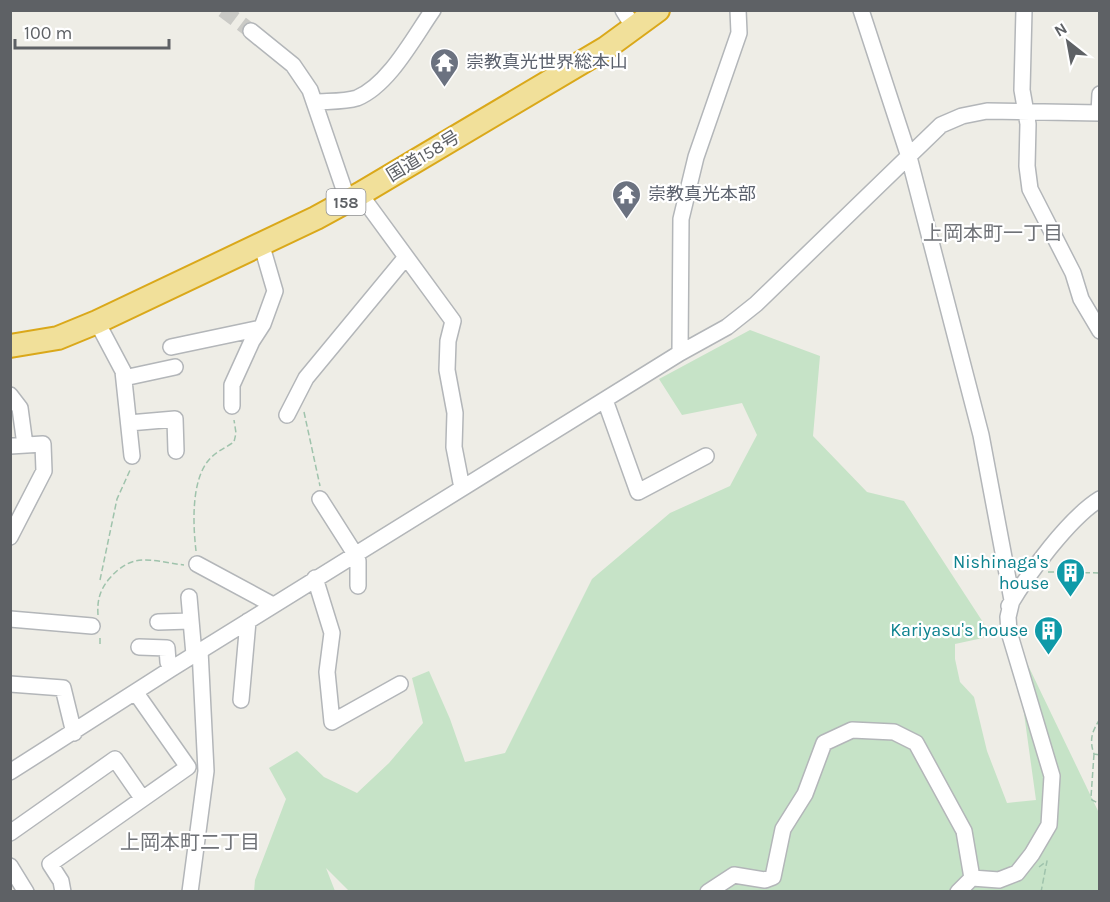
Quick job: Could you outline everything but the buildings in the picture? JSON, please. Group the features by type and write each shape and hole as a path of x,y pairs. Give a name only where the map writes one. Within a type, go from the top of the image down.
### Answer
{"highway":[{"name":"国道158号","path":"10,346 58,338 97,322 354,197 606,48 629,19 658,10"}],"street":[{"path":"315,102 356,98 378,84 433,10"},
{"path":"680,353 681,219 696,157 739,33 738,10"},
{"path":"861,10 909,157 981,435 1012,600 1008,617 1009,632 1052,776 1049,825 1032,854 1017,873 999,880 972,878 958,891"},
{"path":"1024,10 1022,90 1028,124 1027,166 1030,189 1073,273 1081,299 1100,331"},
{"path":"250,31 293,65 310,90 315,102 335,169 354,197 406,257 453,321 448,341 447,370 454,412 453,447 462,488"},
{"path":"10,772 315,578 680,353 727,327 756,304 941,125 962,116 987,111 1099,113 1100,94"},
{"path":"232,406 232,384 264,324 275,291 261,243"},
{"path":"287,415 306,378 406,257"},
{"path":"97,322 123,371 132,456"},
{"path":"124,378 176,371 170,341 259,330"},
{"path":"10,395 20,408 18,445 42,444 44,471 10,537"},
{"path":"604,400 638,492 706,456"},
{"path":"129,423 175,419 176,451"},
{"path":"320,499 356,554 358,586"},
{"path":"999,635 1002,616 1037,565 1058,539 1092,504 1100,499"},
{"path":"197,564 273,605"},
{"path":"315,578 332,633 327,672 332,722 400,684"},
{"path":"189,597 190,621 197,652 206,771 190,891"},
{"path":"10,619 97,628"},
{"path":"158,622 190,621"},
{"path":"241,699 248,621"},
{"path":"139,647 167,648 171,669"},
{"path":"10,684 63,688 74,733"},
{"path":"63,891 61,881 50,864 188,767 136,693"},
{"path":"708,891 734,875 765,880 773,877 783,830 805,794 824,743 852,730 894,732 916,743 964,831 972,878"},
{"path":"10,833 115,759 142,798"},
{"path":"10,866 26,891"}],"path":[{"path":"100,644 97,628 99,597 104,586 122,566 134,560 190,565 196,568 193,525 200,475 209,459 235,440 232,406"},
{"path":"304,410 304,419 320,480 320,499"},
{"path":"100,580 117,499 130,473 134,459 132,456"},
{"path":"1037,565 1050,573 1100,573"},
{"path":"1100,580 1100,595"},
{"path":"1100,718 1091,746 1094,754 1091,797 1100,804"},
{"path":"1094,754 1100,755"},
{"path":"1039,867 1047,861 1041,891"}],"green space":[{"path":"750,330 820,356 813,436 867,492 904,501 992,636 955,644 955,659 960,682 974,697 987,751 1007,803 1036,800 1013,634 1099,813 1099,891 350,892 326,868 335,891 254,892 255,880 286,799 269,768 297,751 324,777 357,793 389,763 423,723 412,678 429,671 450,719 465,762 505,753 592,579 670,513 730,486 757,435 742,403 682,415 659,379"}],"tunnel":[{"path":"223,10 251,31"}],"place":[{"name":"崇教真光世界総本山","path":"445,88"},
{"name":"崇教真光本部","path":"627,220"},
{"name":"Nishinaga's house","path":"1070,598"},
{"name":"Kariyasu's house","path":"1049,656"}],"district":[{"name":"上岡本町一丁目","path":"993,233"},
{"name":"上岡本町二丁目","path":"190,842"}]}
